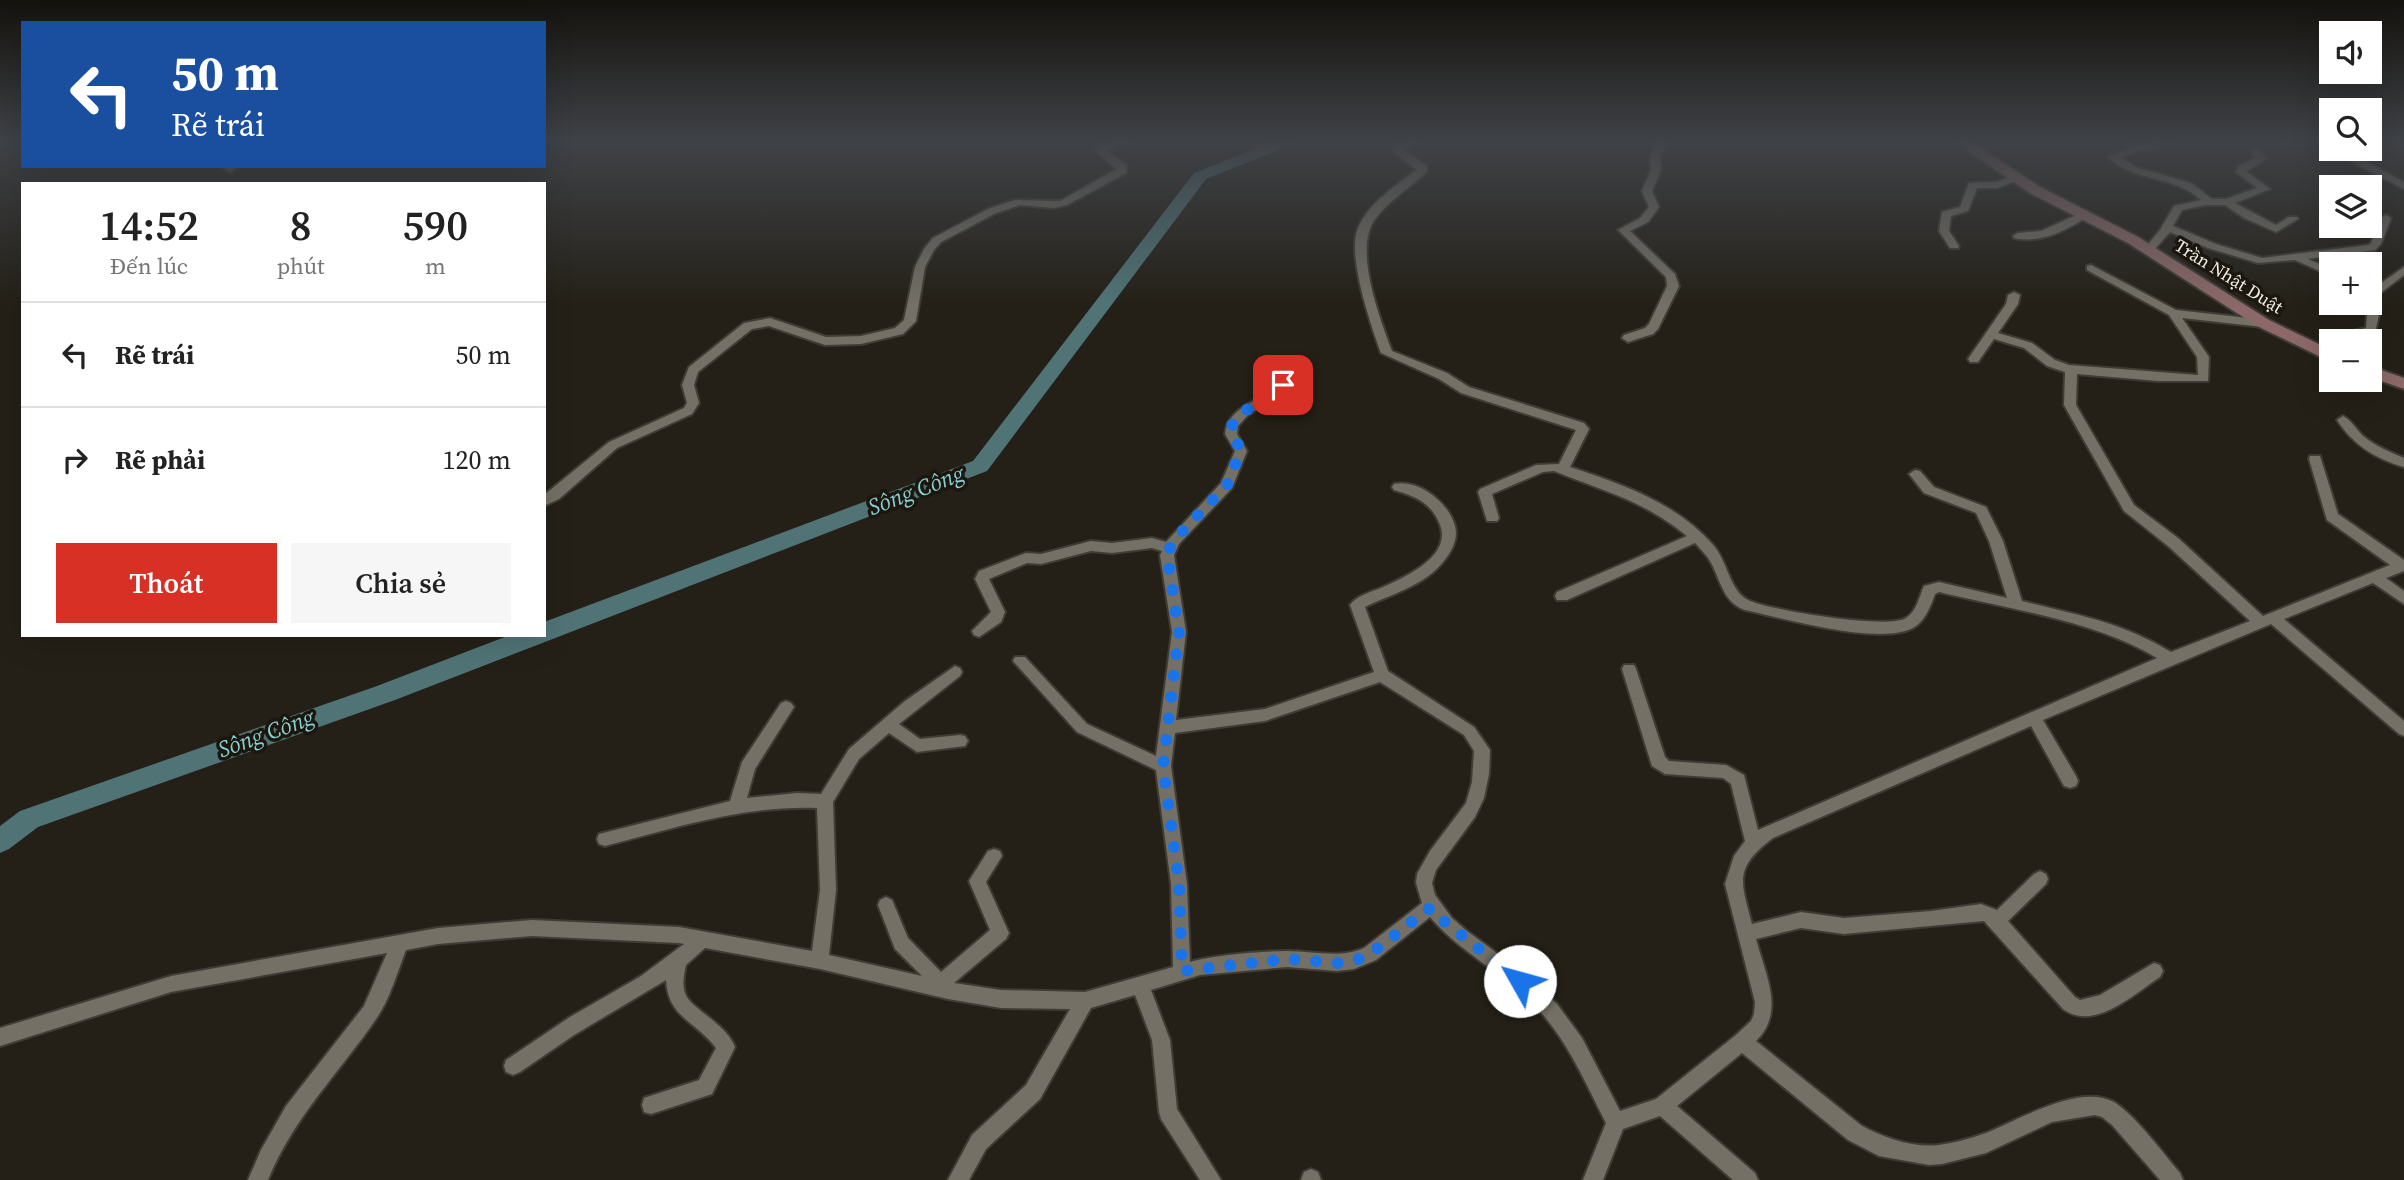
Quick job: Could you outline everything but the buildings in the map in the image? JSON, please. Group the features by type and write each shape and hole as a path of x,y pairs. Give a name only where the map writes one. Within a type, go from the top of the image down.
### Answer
{"main road":[{"name":"Trần Nhật Duật","path":"2052,197 2149,249 2263,323 2319,351"},
{"path":"2382,376 2404,384"}],"street":[{"path":"546,500 613,445 688,411 693,403 688,385 693,370 748,326 770,322 825,341 861,340 899,331 910,321 920,267 937,240 992,211 1020,202 1054,205 1072,197"},
{"path":"1388,197 1363,232 1361,253 1371,301 1387,353 1443,376 1471,392 1580,426 1583,429 1562,470"},
{"path":"1628,338 1641,335 1654,326 1674,285 1671,276 1623,230 1644,220 1654,207 1650,197"},
{"path":"1954,246 1944,231 1946,215 1964,209 1968,197"},
{"path":"2204,197 2208,201 2206,202"},
{"path":"2149,249 2178,208 2206,202 2227,202 2241,197"},
{"path":"2227,202 2248,216 2276,229 2293,219"},
{"path":"2018,236 2035,236 2053,231 2085,214"},
{"path":"2167,227 2218,248 2262,261 2371,248 2376,244 2386,218"},
{"path":"2298,258 2319,268"},
{"path":"2091,268 2173,313 2263,323"},
{"path":"2382,287 2404,270"},
{"path":"1974,359 1992,335 2014,295"},
{"path":"1992,335 2031,346 2050,364 2071,370 2201,380 2204,378 2203,357 2173,313"},
{"path":"2071,370 2070,405 2129,508 2404,730"},
{"path":"1182,971 1179,884 1163,766 1179,632 1168,548 1231,477 1241,450 1231,434 1232,425 1244,412 1279,389 1288,374"},
{"path":"2343,420 2354,437 2404,463"},
{"path":"2315,459 2332,517 2402,565"},
{"path":"1492,517 1484,496 1489,489 1541,468 1562,470 1647,499 1696,537 1719,563 1734,597 1745,606 1834,623 1893,628 1913,621 1933,587 2107,627 2142,642 2170,659"},
{"path":"1915,474 1929,491 1982,510 1996,541 2016,605"},
{"path":"1399,487 1418,491 1437,507 1450,529 1450,541 1438,560 1421,574 1397,589 1357,605 1368,642 1382,675 1469,731 1482,750 1475,802 1429,867 1424,880 1425,895 1430,908 1441,919 1539,996 1556,1013 1616,1122"},
{"path":"1562,596 1696,537"},
{"path":"979,631 996,618 998,612 982,579 984,576 1026,558 1041,559 1091,545 1112,548 1152,542 1168,548"},
{"path":"1593,1180 1616,1122 1662,1106 1742,1041 1757,1027 1763,1016 1764,1002 1733,884 1734,870 1740,857 1753,842 1766,833 2170,659 2402,565"},
{"path":"2375,577 2404,598"},
{"path":"1020,661 1082,728 1163,766"},
{"path":"1629,669 1658,761 1665,766 1734,775 1738,780 1753,842"},
{"path":"820,961 828,890 825,801 854,754 955,672"},
{"path":"1166,728 1265,715 1382,675"},
{"path":"736,807 748,766 786,707"},
{"path":"2034,718 2070,781"},
{"path":"888,724 917,746 960,741"},
{"path":"605,839 736,807 800,800 825,801"},
{"path":"945,987 1000,933 976,881 993,856"},
{"path":"1997,921 2040,878"},
{"path":"886,905 901,943 945,987"},
{"path":"0,1037 172,984 400,942 532,928 679,934 1001,999 1085,1001 1182,971 1287,959 1337,963 1354,961 1370,954 1430,908"},
{"path":"1746,934 1801,920 1844,926 1981,912 1989,914 1997,921 2077,1009 2086,1009 2113,997 2154,971"},
{"path":"513,1066 576,1024 651,982 677,963 703,938"},
{"path":"258,1180 283,1127 374,1005 400,942"},
{"path":"651,1105 705,1087 726,1047 717,1032 688,1014 680,1005 673,981 677,963"},
{"path":"1140,985 1161,1040 1168,1112 1211,1180"},
{"path":"958,1180 979,1142 1033,1092 1085,1001"},
{"path":"1742,1041 1855,1133 1879,1146 1929,1155 1942,1154 1986,1143 2051,1113 2095,1106 2107,1109 2119,1118 2173,1180"},
{"path":"1662,1106 1748,1180"}],"waterway":[{"name":"Sông Công","path":"546,631 980,466 1184,197"},
{"name":"Sông Công","path":"0,841 29,819 386,693 531,637"}],"route":[{"path":"1283,385 1244,412 1232,425 1231,434 1240,446 1241,455 1227,485 1168,548 1179,632 1166,728 1163,779 1178,869 1182,971 1263,960 1337,963 1354,961 1370,954 1430,908 1520,981"}]}
